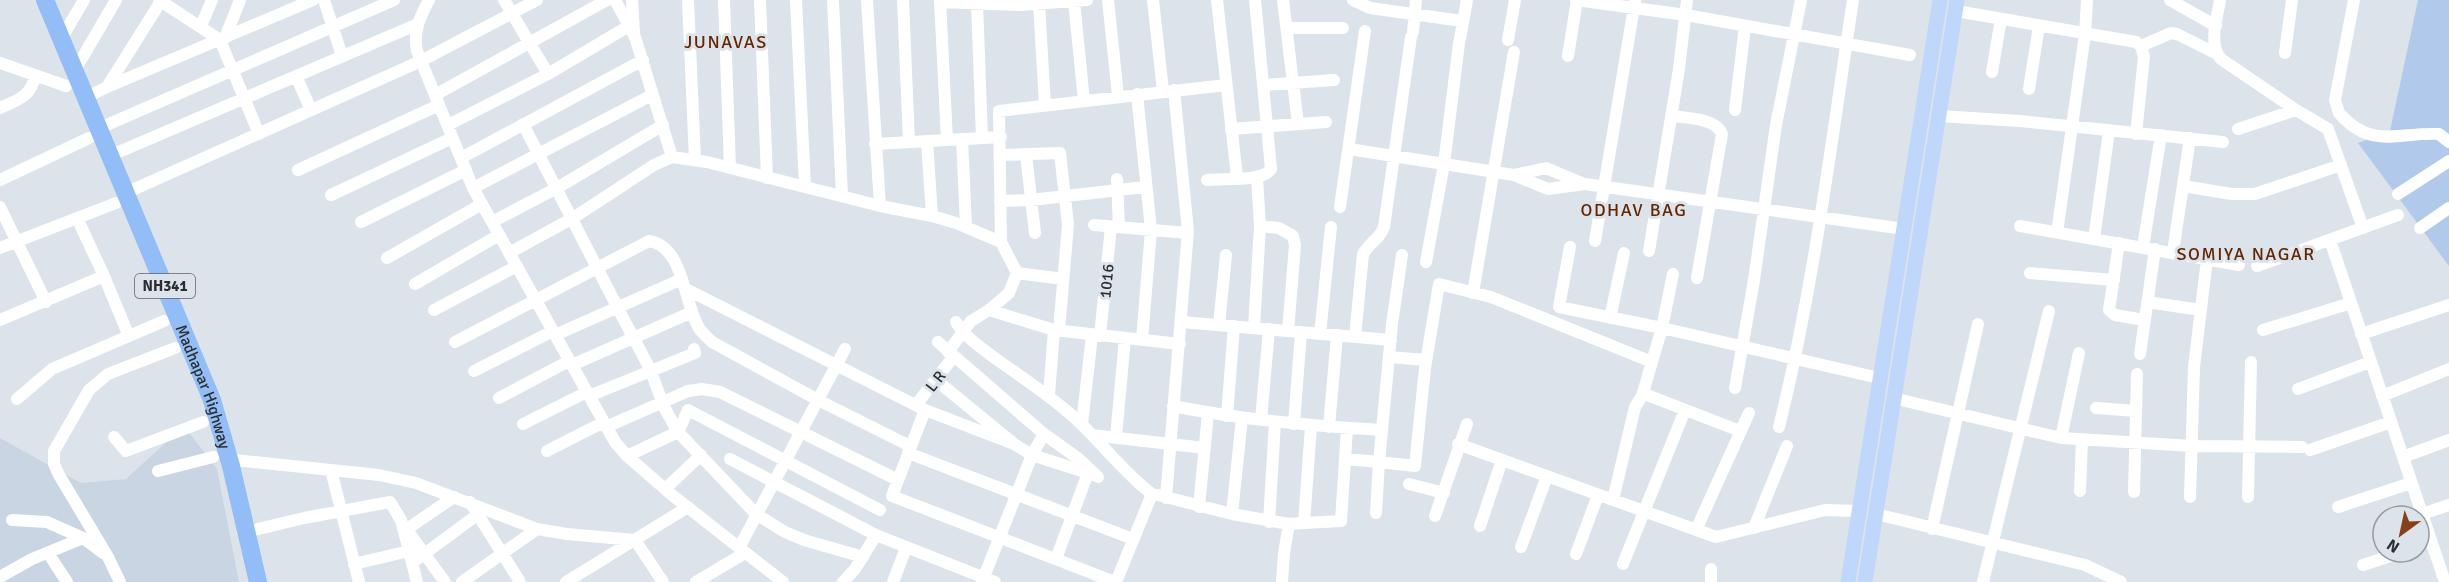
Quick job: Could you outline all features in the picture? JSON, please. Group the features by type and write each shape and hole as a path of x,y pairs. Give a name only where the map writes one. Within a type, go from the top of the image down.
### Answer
{"highway":[{"name":"Madhapar Highway","path":"36,0 203,402 247,582"},
{"name":"Madhapar Highway","path":"45,0 212,400 231,466 258,582"}],"main road":[{"path":"1848,582 1940,0"},
{"path":"1865,582 1956,5"}],"street":[{"path":"64,34 84,0"},
{"path":"78,64 116,0"},
{"path":"201,26 212,0"},
{"path":"222,39 240,0"},
{"path":"89,96 313,0"},
{"path":"324,0 342,56"},
{"path":"102,127 393,0"},
{"path":"441,0 426,5 418,24 415,39 421,61 473,188 605,425 627,456 783,582"},
{"path":"504,0 548,74"},
{"path":"130,191 421,61 537,0"},
{"path":"298,170 437,100 530,43 607,0"},
{"path":"615,0 632,32 643,60 672,157"},
{"path":"632,0 632,32"},
{"path":"688,0 695,160"},
{"path":"724,0 730,168"},
{"path":"760,0 767,178"},
{"path":"795,0 806,187"},
{"path":"833,0 842,196"},
{"path":"867,0 880,206"},
{"path":"903,0 909,142"},
{"path":"946,140 940,1 1039,4 1087,0"},
{"path":"1108,0 1118,96"},
{"path":"1153,0 1169,91 1188,233 1166,498"},
{"path":"1217,0 1237,177"},
{"path":"1207,180 1257,178 1267,175 1271,169 1255,0"},
{"path":"1283,0 1299,124"},
{"path":"1353,0 1370,8 1462,21"},
{"path":"1355,337 1363,254 1367,245 1382,235 1384,227 1416,0"},
{"path":"1426,262 1444,164 1462,21 1467,0"},
{"path":"1508,40 1515,0"},
{"path":"1568,56 1576,0 1634,3 1686,15 1910,55"},
{"path":"1649,251 1672,116 1687,0"},
{"path":"1735,388 1776,125 1801,0"},
{"path":"1779,427 1796,360 1821,218 1853,0"},
{"path":"2057,232 2085,34 2087,0"},
{"path":"2170,0 2216,26"},
{"path":"2215,53 2214,43 2220,0"},
{"path":"2285,53 2292,0"},
{"path":"2354,0 2335,100 2338,113 2367,133 2378,137 2439,134 2449,142"},
{"path":"107,87 160,1 178,6 201,26 222,39 259,134"},
{"path":"1074,1 1084,100"},
{"path":"977,3 982,138"},
{"path":"1595,241 1634,3"},
{"path":"1039,4 1046,105"},
{"path":"1956,5 2001,19 2129,40 2141,46 2144,57 2136,134"},
{"path":"1340,207 1370,8"},
{"path":"1992,72 2001,19"},
{"path":"114,154 418,24"},
{"path":"1735,110 1745,26"},
{"path":"2028,89 2039,26"},
{"path":"1287,28 1343,28"},
{"path":"447,125 632,32"},
{"path":"2141,46 2171,33 2177,34 2215,53 2296,111 2328,129 2363,228"},
{"path":"1473,293 1514,52"},
{"path":"461,158 643,60"},
{"path":"0,63 66,86"},
{"path":"0,108 27,94 33,87 35,75"},
{"path":"296,76 311,110"},
{"path":"1264,85 1293,81 1334,80"},
{"path":"1064,279 1017,273 1002,242 999,111 1226,85"},
{"path":"1137,94 1151,230 1142,340"},
{"path":"473,188 652,95"},
{"path":"2238,129 2296,111"},
{"path":"1672,116 1705,122 1720,128 1722,134 1697,278"},
{"path":"1939,116 2072,126 2223,142"},
{"path":"1231,129 1326,122"},
{"path":"523,124 618,309 635,337 662,403 678,432 756,514 804,540 863,557"},
{"path":"492,222 557,188 663,125"},
{"path":"2094,239 2109,131"},
{"path":"2140,354 2147,302 2149,248 2161,135"},
{"path":"875,144 1001,136"},
{"path":"0,180 90,138"},
{"path":"331,195 452,138"},
{"path":"2173,252 2190,138"},
{"path":"962,139 966,226"},
{"path":"927,141 932,216"},
{"path":"1349,149 1514,175 1548,189 1585,184"},
{"path":"1001,155 1060,153 1068,225 1064,279 1049,395"},
{"path":"1026,155 1035,233"},
{"path":"509,253 573,218 654,165 672,157 695,160 880,206 932,216 966,226 1002,242"},
{"path":"2398,194 2449,161"},
{"path":"2183,186 2232,194 2255,194 2341,165"},
{"path":"1514,175 1546,168 1585,184 1904,229"},
{"path":"361,222 466,170"},
{"path":"1254,328 1260,226 1257,178"},
{"path":"1000,201 1065,196 1117,184 1145,187"},
{"name":"1016","path":"1082,424 1115,227 1117,184"},
{"path":"0,248 116,203"},
{"path":"387,258 482,204"},
{"path":"0,207 46,302"},
{"path":"2420,228 2449,208"},
{"path":"2257,266 2398,215"},
{"path":"77,218 105,276 128,334"},
{"path":"1094,225 1188,233"},
{"path":"1260,226 1279,228 1293,237 1295,245 1288,331"},
{"path":"2020,226 2239,265"},
{"path":"1320,334 1331,227"},
{"path":"415,284 499,235"},
{"path":"2331,240 2418,504"},
{"path":"455,342 649,242 658,243 666,248 684,284 699,330 712,342 909,449 1133,539"},
{"path":"2119,243 2110,305 2111,313 2144,320"},
{"path":"1570,247 1558,307 1662,328 1879,378"},
{"path":"1610,318 1624,253"},
{"path":"1219,325 1226,255"},
{"path":"1376,513 1390,340 1402,255"},
{"path":"2190,497 2194,367 2208,259"},
{"path":"434,310 517,266"},
{"name":"L R","path":"898,480 920,408 951,354 959,327 989,310 1008,293 1017,273"},
{"path":"2030,273 2114,280"},
{"path":"1613,500 1635,407 1642,396 1662,328 1674,274"},
{"path":"0,320 105,276"},
{"path":"474,371 554,333 684,284 920,408 1014,444"},
{"path":"1345,459 1415,466 1426,360 1439,284 1491,297 1652,362"},
{"path":"2147,302 2201,310"},
{"path":"2263,330 2351,303"},
{"path":"2361,334 2449,305"},
{"path":"989,310 1056,330 1180,344"},
{"path":"1983,582 2049,311"},
{"path":"499,398 571,363 692,312"},
{"path":"17,399 52,369 128,334 164,321"},
{"path":"1182,321 1390,340"},
{"path":"1932,529 1978,324"},
{"path":"1227,417 1234,326"},
{"path":"959,327 998,360 1049,395 1082,424 1136,482 1152,494 1199,507 1289,524 1341,521 1347,428"},
{"path":"1261,420 1269,329"},
{"path":"1294,424 1301,332"},
{"path":"1329,427 1337,335"},
{"path":"1116,437 1125,338"},
{"path":"936,380 1014,444 1032,455 1098,477 1079,459 1044,434 938,342"},
{"path":"120,582 108,557 59,475 54,464 54,451 89,390 108,374 175,348"},
{"path":"523,424 588,394 695,353 694,349"},
{"path":"696,582 742,550 756,514 845,349"},
{"path":"2061,438 2079,353"},
{"path":"1389,357 1426,360"},
{"path":"2247,497 2251,362"},
{"path":"2298,389 2370,362"},
{"path":"2382,396 2449,369"},
{"path":"2134,492 2137,374"},
{"path":"547,451 688,391 702,389 720,392 898,480 892,496 1116,582 1152,494"},
{"path":"1642,396 1647,395 1740,431"},
{"path":"1893,398 2061,438 2135,444 2306,448 2391,422"},
{"path":"1173,406 1227,417 1311,426 1382,430"},
{"path":"2096,408 2136,411"},
{"path":"627,456 678,432 688,410 880,510"},
{"path":"1623,564 1685,410"},
{"path":"1199,507 1208,413"},
{"path":"1696,530 1749,413"},
{"path":"1232,514 1242,418"},
{"path":"114,437 126,451 203,422"},
{"path":"1269,522 1275,422"},
{"path":"1435,516 1458,444 1467,424"},
{"path":"1304,523 1311,426"},
{"path":"730,459 876,535 987,580 1000,537 1032,455 1044,434"},
{"path":"1092,435 1205,448"},
{"path":"2080,491 2082,440"},
{"path":"2403,457 2449,440"},
{"path":"1458,444 1716,537 1825,510 1860,511"},
{"path":"1754,528 1787,446"},
{"path":"665,489 701,455"},
{"path":"158,471 213,458"},
{"path":"234,460 379,475 416,483 537,529 635,540"},
{"path":"1480,526 1502,460"},
{"path":"331,471 359,582"},
{"path":"1056,559 1088,473"},
{"path":"1521,547 1547,476"},
{"path":"2338,507 2411,483"},
{"path":"1409,484 1443,493"},
{"path":"1576,554 1598,495"},
{"path":"404,525 454,497"},
{"path":"250,531 390,502 424,555 445,582"},
{"path":"470,502 520,582"},
{"path":"2431,511 2449,506"},
{"path":"566,582 688,507"},
{"path":"1876,514 2085,565 2121,582"},
{"path":"354,564 424,555 477,515"},
{"path":"12,520 47,522 83,538 108,557"},
{"path":"1282,582 1289,524"},
{"path":"404,525 417,582"},
{"path":"462,582 537,529"},
{"path":"843,582 863,557 876,535"},
{"path":"0,577 48,552 83,538"},
{"path":"635,540 663,582"},
{"path":"2432,542 2445,582"},
{"path":"893,582 906,548"},
{"path":"48,552 67,582"},
{"path":"2363,565 2371,562"}],"shaded area":[{"path":"2418,0 2449,0 2449,266 2358,143 2390,131"},
{"path":"184,426 217,469 239,582 0,582 0,438 81,483 126,479"}],"district":[{"name":"JUNAVAS","path":"726,42"},
{"name":"ODHAV BAG","path":"1634,210"},
{"name":"SOMIYA NAGAR","path":"2246,254"}]}
